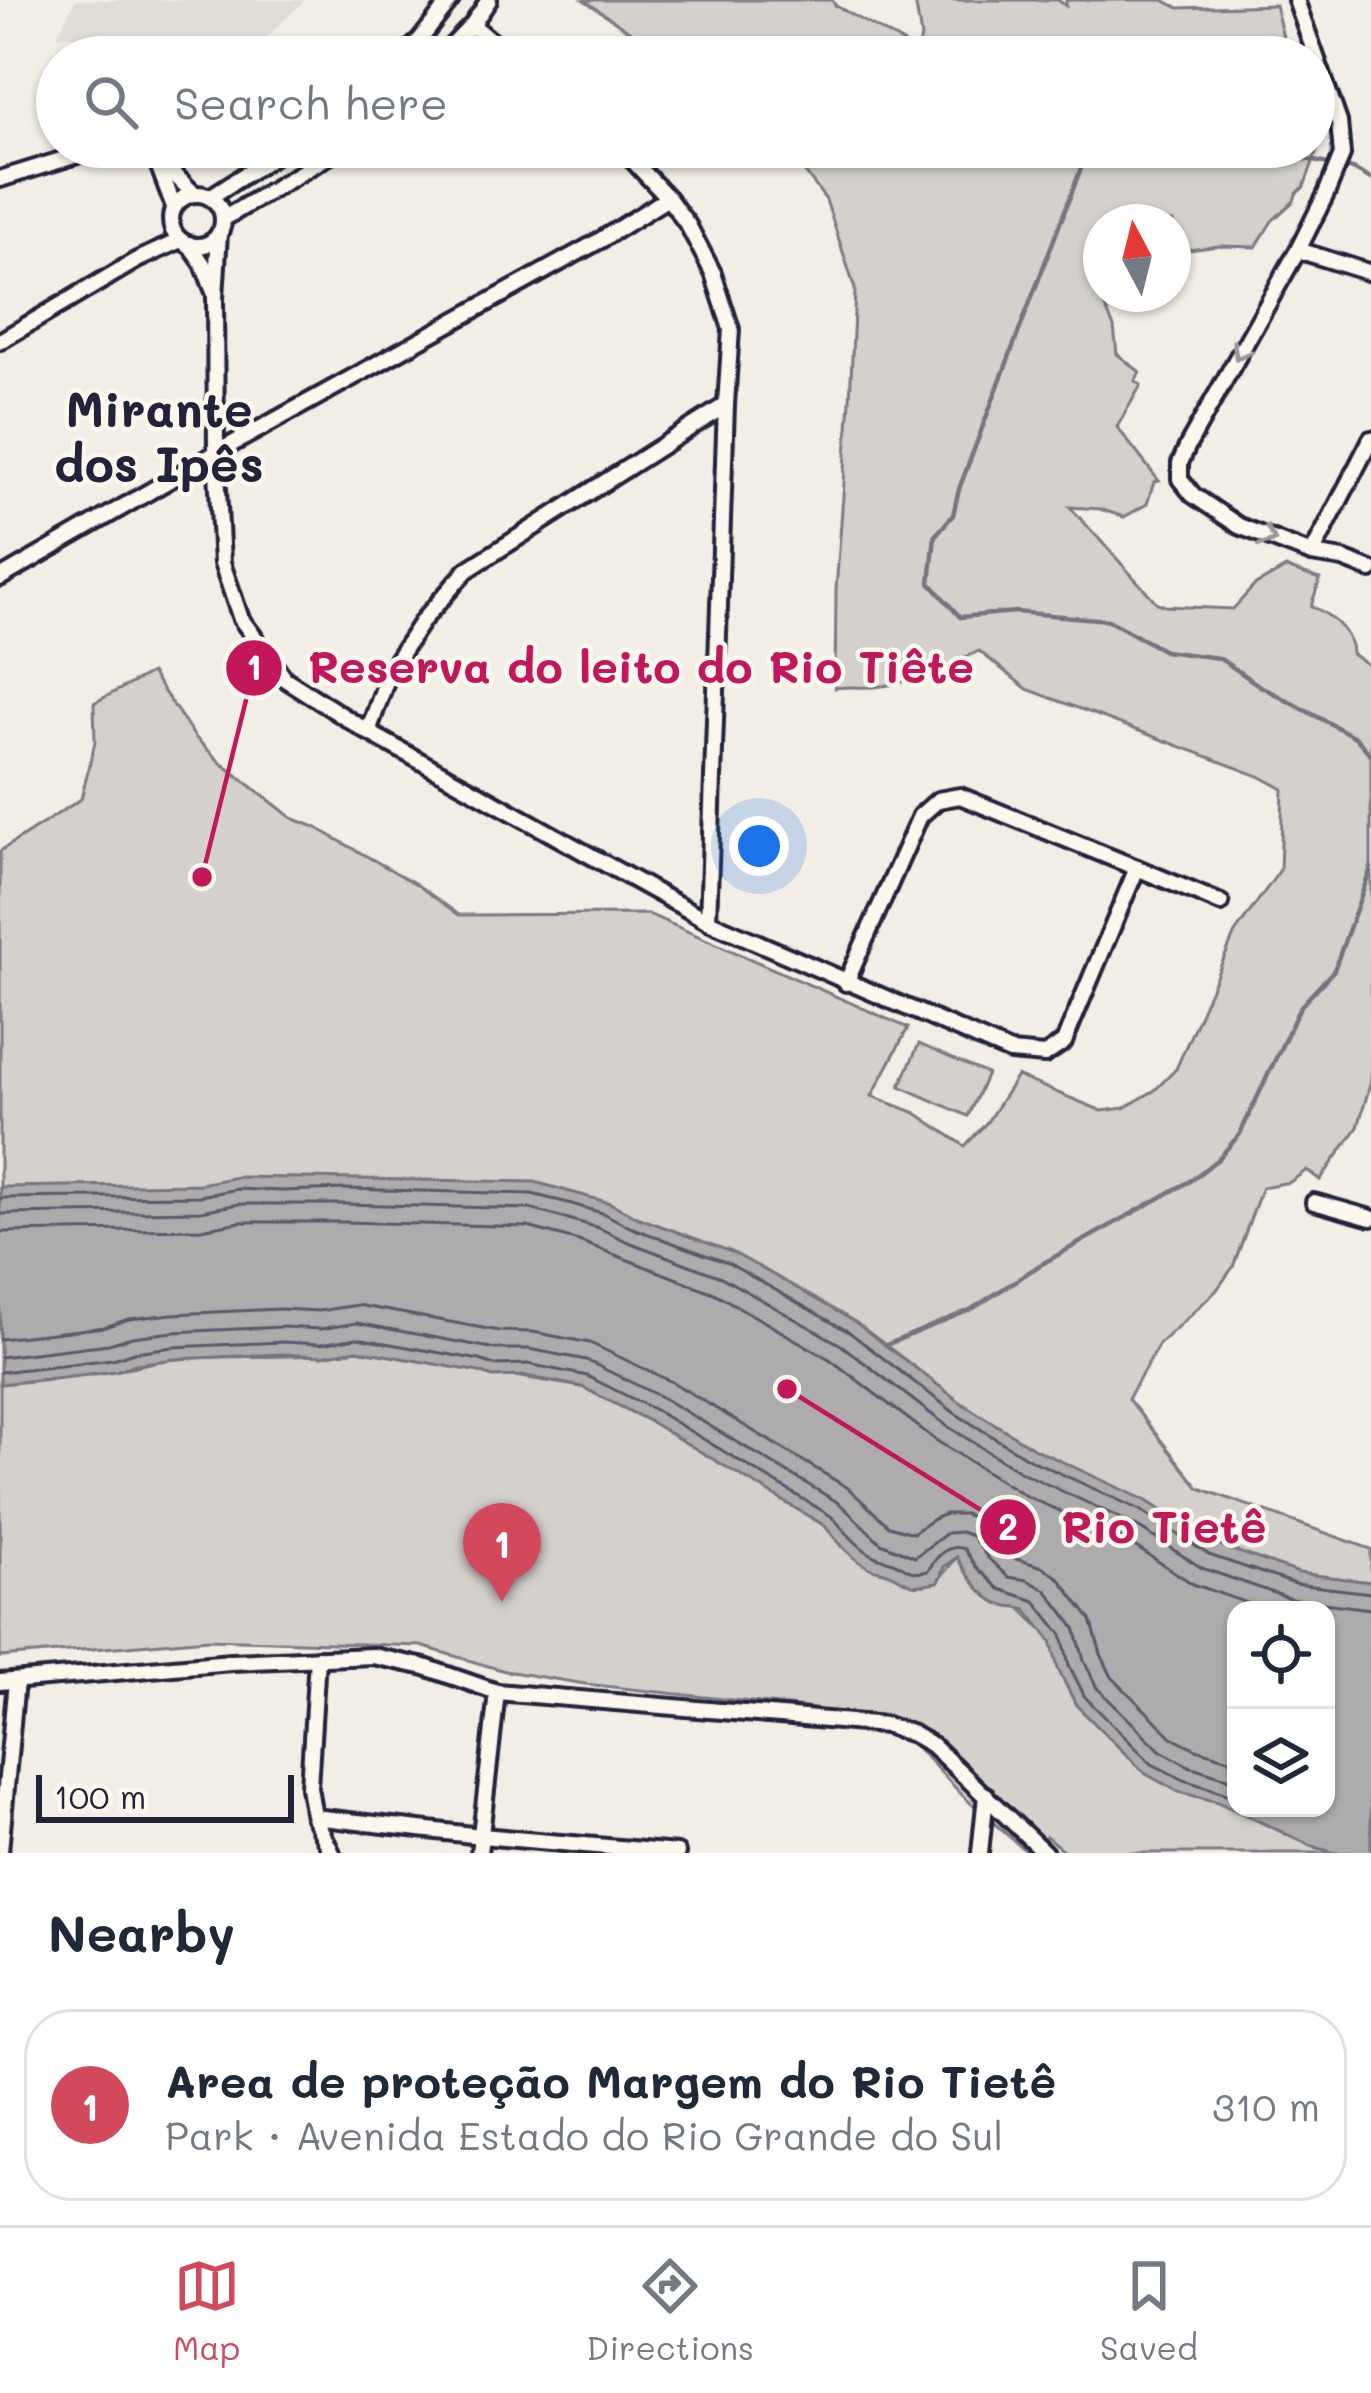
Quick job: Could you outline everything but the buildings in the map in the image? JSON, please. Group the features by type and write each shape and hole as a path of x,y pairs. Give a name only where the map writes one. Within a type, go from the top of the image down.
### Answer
{"street":[{"path":"423,36 451,0"},
{"path":"462,36 489,0"},
{"path":"1296,0 1309,36"},
{"path":"472,25 485,36"},
{"path":"1335,111 1342,154 1326,194 1188,445 1180,463 1180,479 1193,495 1239,526 1371,570"},
{"path":"0,179 36,168"},
{"path":"158,168 173,215 185,242 203,264 215,297"},
{"path":"170,168 217,203 221,226 215,297 216,453 222,563 242,619 285,679 368,732 708,921 1010,1052 1045,1055 1064,1042 1137,868"},
{"path":"137,260 179,201 202,196 251,168"},
{"path":"0,341 137,260 185,242 206,244 221,226 311,168"},
{"path":"640,168 688,225 712,273 731,329 708,921"},
{"path":"0,578 599,242 668,198"},
{"path":"1298,250 1371,273"},
{"path":"368,732 390,670 422,620 467,570 726,405"},
{"path":"1312,554 1371,439"},
{"path":"846,983 920,816 938,800 960,796 1221,903"},
{"path":"1314,1202 1371,1218"},
{"path":"0,1851 8,1681 231,1662 373,1656 425,1667 497,1692 886,1725 932,1745 1045,1853"},
{"path":"317,1658 309,1787 314,1817 332,1853"},
{"path":"479,1853 497,1692"},
{"path":"980,1853 986,1795"},
{"path":"314,1817 677,1853"}],"shaded area":[{"path":"76,0 305,0 268,36 57,35"},
{"path":"584,0 832,0 891,36 636,36"},
{"path":"915,0 1058,0 1066,6 1066,0 1163,0 1179,8 1275,5 1283,36 921,36"},
{"path":"802,168 1311,168 1304,187 1272,221 1256,247 1191,250 1191,204 1083,204 1083,312 1107,312 1117,354 1140,372 1135,381 1141,385 1117,427 1159,481 1154,482 1147,504 1124,517 1070,507 1157,603 1165,606 1233,609 1254,586 1286,568 1320,579 1311,606 1339,625 1352,654 1371,667 1371,1081 1358,1127 1320,1180 1307,1170 1290,1182 1262,1187 1233,1267 1216,1291 1159,1344 1128,1399 1199,1488 1371,1549 1371,1627 1335,1615 1335,1601 1295,1601 1142,1549 0,1201 0,851 81,799 95,742 94,703 151,673 195,737 220,762 292,818 416,884 459,915 648,914 908,1028 872,1096 916,1113 965,1146 1017,1076 1102,1111 1124,1108 1155,1090 1176,1069 1235,933 1280,870 1283,789 1027,689 979,651 902,682 835,688 836,590 855,289 826,200"},
{"path":"919,1044 987,1074 968,1116 900,1086"},
{"path":"357,1350 582,1387 936,1583 957,1557 1018,1606 1227,1806 1227,1817 1250,1817 1335,1853 1066,1853 1046,1836 1035,1853 1028,1853 965,1798 909,1739 865,1718 585,1684 505,1671 421,1646 208,1639 0,1657 0,1384 170,1360"}],"water":[{"path":"237,1177 535,1182 610,1203 732,1252 855,1322 963,1404 1035,1449 1145,1500 1215,1544 1299,1573 1371,1582 1371,1853 1335,1853 1250,1817 1335,1817 1335,1601 1227,1601 1227,1806 1179,1792 1146,1774 1076,1705 1058,1669 1051,1641 1026,1609 991,1599 957,1557 944,1567 938,1583 928,1585 912,1585 870,1568 825,1526 649,1421 582,1387 526,1376 493,1377 357,1350 322,1356 175,1359 0,1384 0,1187 200,1184"}],"waterway":[{"path":"1344,167 1371,179"},
{"path":"1081,168 953,515 935,536 930,583 960,617 1015,612 1108,620 1164,651 1219,658 1260,686 1355,737 1371,755"},
{"path":"886,1345 972,1309 1190,1181 1218,1159 1240,1134 1300,1007 1334,970 1371,868"}],"place":[{"name":"Reserva do leito do Rio Tiête","path":"202,877"},
{"name":"Rio Tietê","path":"787,1389"},
{"name":"Area de proteção Margem do Rio Tietê","path":"502,1602"}],"district":[{"name":"Mirante dos Ipês","path":"159,436"}]}
